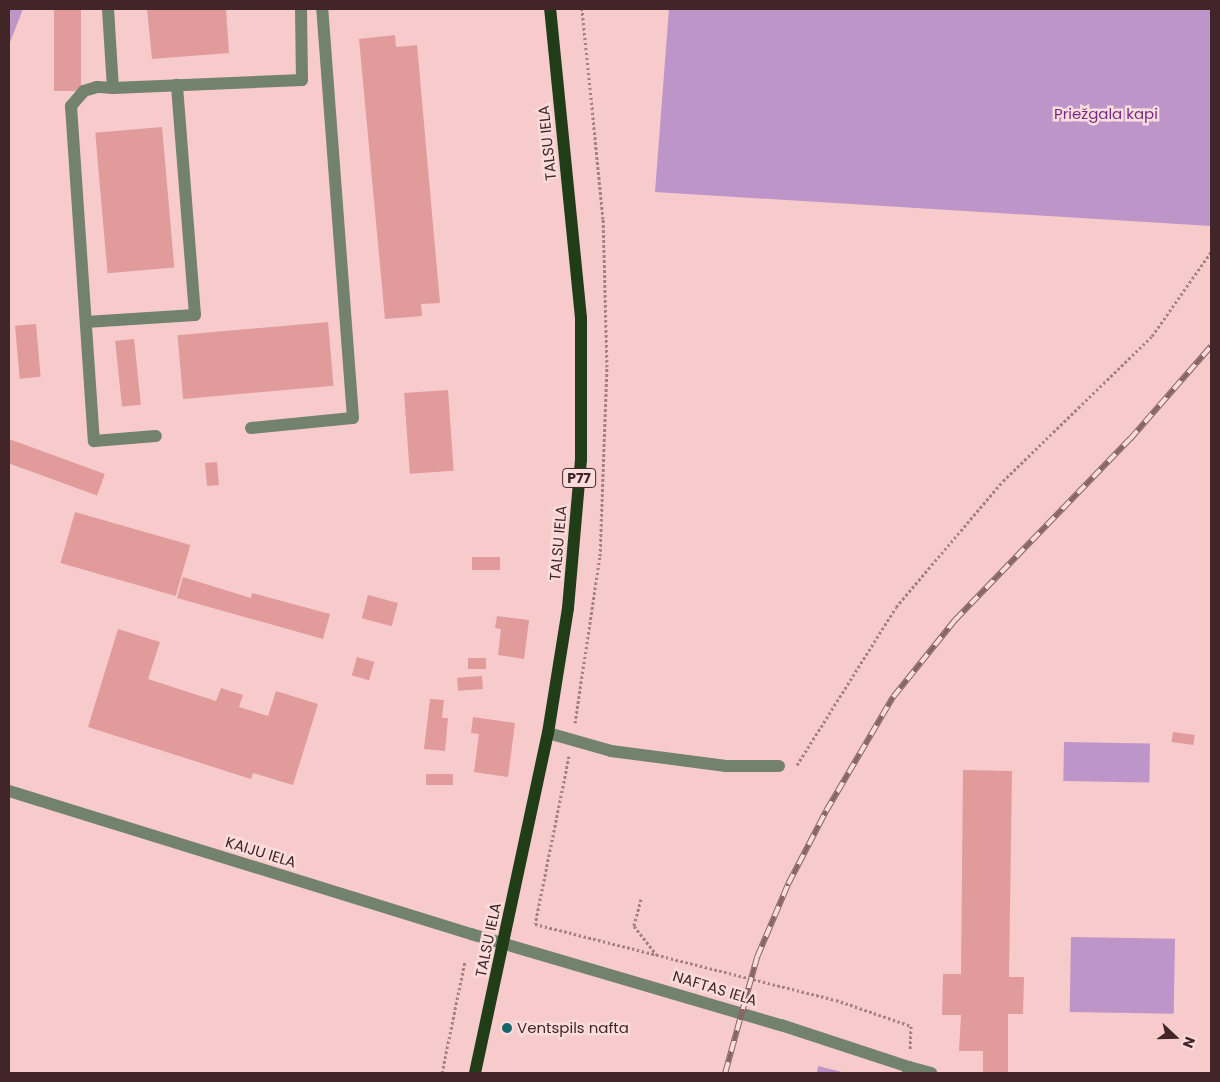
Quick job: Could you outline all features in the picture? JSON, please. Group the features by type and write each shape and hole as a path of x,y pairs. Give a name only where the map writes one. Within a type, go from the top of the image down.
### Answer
{"main road":[{"name":"TALSU IELA","path":"475,1073 548,734 568,608 581,460 581,318 550,9"}],"street":[{"path":"108,9 113,88"},
{"path":"156,436 94,441 72,106 84,91 98,87 113,88 302,80 301,9"},
{"path":"251,428 353,418 322,9"},
{"path":"86,322 195,315 177,85"},
{"path":"548,734 611,751 726,766 779,766"},
{"name":"KAIJU IELA","path":"9,791 504,942"},
{"name":"NAFTAS IELA","path":"504,942 909,1070 930,1073"}],"path":[{"path":"779,766 796,766 896,607 1004,481 1152,336 1211,252"},
{"path":"641,899 634,926 656,954"},
{"path":"536,924 836,1000 911,1026 909,1070"},
{"path":"442,1073 465,961"}],"green space":[{"path":"9,9 23,9 9,45"},
{"name":"Priežgala kapi","path":"669,9 1211,9 1211,226 655,192"},
{"path":"1064,742 1150,744 1149,782 1063,781"},
{"path":"1071,937 1175,939 1174,1014 1070,1012"},
{"path":"818,1066 846,1073 817,1073"}],"building":[{"path":"54,9 81,9 81,91 54,91"},
{"path":"147,9 226,9 229,53 152,59"},
{"path":"395,35 396,47 417,45 440,303 421,304 422,316 385,319 359,39"},
{"path":"162,127 174,267 108,273 95,133"},
{"path":"328,322 334,386 183,399 178,335"},
{"path":"36,324 41,377 20,379 15,326"},
{"path":"134,339 141,405 122,407 115,341"},
{"path":"448,390 454,471 410,474 404,393"},
{"path":"9,439 105,474 97,495 9,463"},
{"path":"217,462 219,485 207,486 205,463"},
{"path":"75,512 190,545 176,596 60,563"},
{"path":"472,557 500,557 500,570 472,570"},
{"path":"183,577 251,598 252,593 330,614 323,639 177,598"},
{"path":"368,595 398,603 392,626 362,618"},
{"path":"497,616 529,620 524,659 498,655 501,629 495,628"},
{"path":"118,629 160,642 148,679 216,701 221,688 243,695 239,707 268,716 276,691 318,704 293,785 253,773 251,779 88,727"},
{"path":"357,657 374,662 369,680 352,675"},
{"path":"468,658 486,658 486,669 468,669"},
{"path":"482,676 483,689 458,691 457,678"},
{"path":"430,699 444,700 442,718 448,718 445,751 424,749"},
{"path":"473,717 515,723 508,777 474,772 479,734 471,733"},
{"path":"1173,732 1195,735 1193,745 1172,742"},
{"path":"963,770 1012,771 1009,977 1024,977 1023,1014 1008,1014 1008,1073 983,1073 983,1051 959,1051 961,1015 942,1015 943,974 961,974"},
{"path":"426,774 453,774 453,785 426,785"}],"railway":[{"path":"725,1073 757,957 788,884 826,811 893,697 955,620 1130,439 1211,346"}],"place":[{"name":"Ventspils nafta","path":"507,1028"}]}
